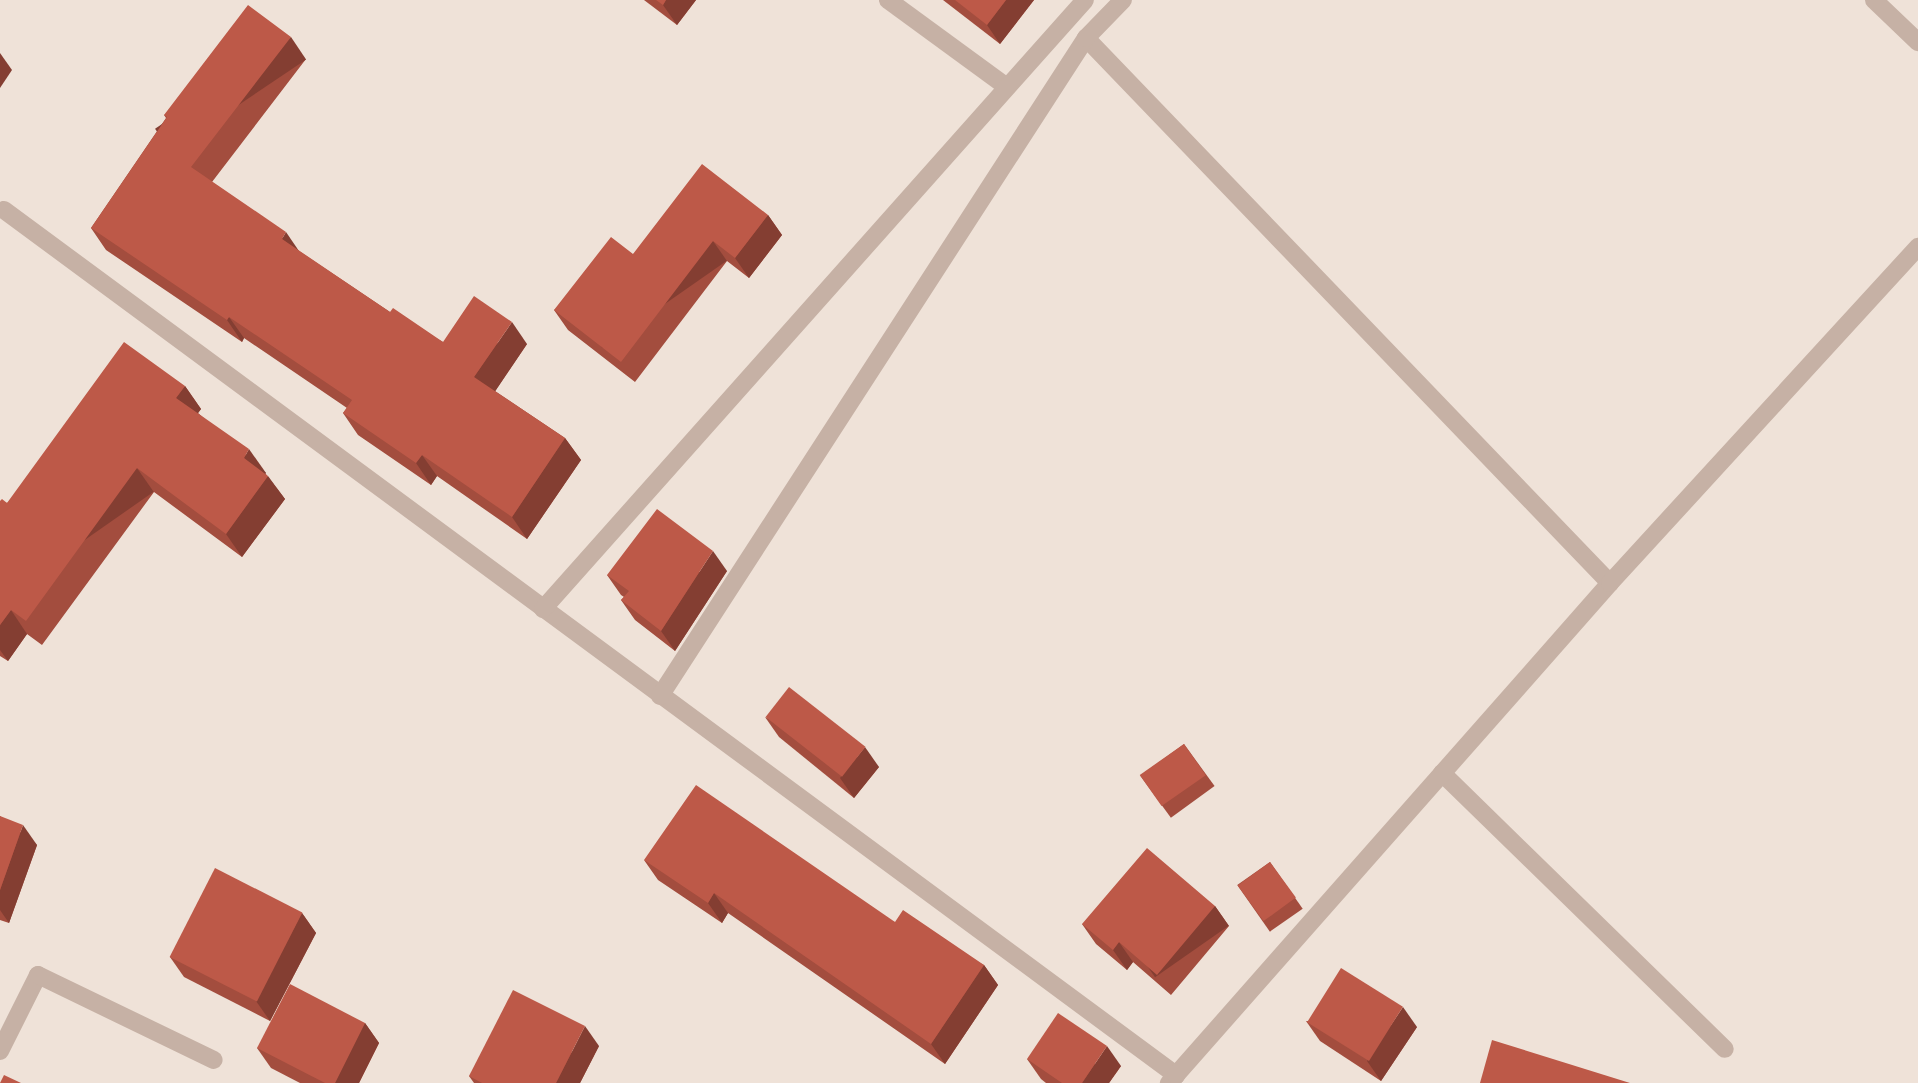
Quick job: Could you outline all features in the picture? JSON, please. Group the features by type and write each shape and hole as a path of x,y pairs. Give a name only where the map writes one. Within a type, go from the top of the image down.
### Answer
{"street":[{"path":"888,0 1007,87"},
{"path":"543,608 1085,0"},
{"path":"660,696 1086,37 1123,0"},
{"path":"1874,0 1918,42"},
{"path":"1086,37 1609,583"},
{"path":"4,210 543,608 1173,1079 1609,583 1918,247"},
{"path":"1442,773 1725,1049"},
{"path":"0,1051 38,975 214,1060"}],"building":[{"path":"955,0 1006,0 987,25"},
{"path":"248,5 291,37 191,167 286,232 282,239 390,312 393,308 443,342 474,296 512,322 474,377 565,438 512,517 422,455 416,463 343,413 352,400 91,228 167,117 164,115"},
{"path":"702,164 768,215 735,258 713,241 621,362 554,310 611,237 633,254"},
{"path":"124,342 185,386 176,398 249,449 244,458 268,476 226,534 137,468 26,621 11,610 0,625 0,501 2,499 7,503"},
{"path":"657,509 713,551 661,631 621,600 629,591 607,575"},
{"path":"789,687 865,747 842,777 766,717"},
{"path":"1184,744 1206,775 1162,806 1140,775"},
{"path":"696,785 895,922 903,910 984,965 931,1044 714,893 708,903 644,860"},
{"path":"0,816 23,825 0,890"},
{"path":"1147,848 1215,906 1157,975 1119,942 1113,950 1082,924"},
{"path":"1270,862 1296,898 1264,921 1238,886"},
{"path":"215,868 302,912 257,1002 170,957"},
{"path":"1341,968 1403,1007 1369,1061 1307,1022"},
{"path":"290,984 365,1023 335,1083 325,1083 257,1048"},
{"path":"513,990 585,1026 556,1083 482,1083 469,1076"},
{"path":"1058,1013 1107,1046 1082,1083 1062,1083 1027,1059"},
{"path":"1492,1040 1630,1083 1480,1083"},
{"path":"4,1075 21,1083 0,1083"}]}
